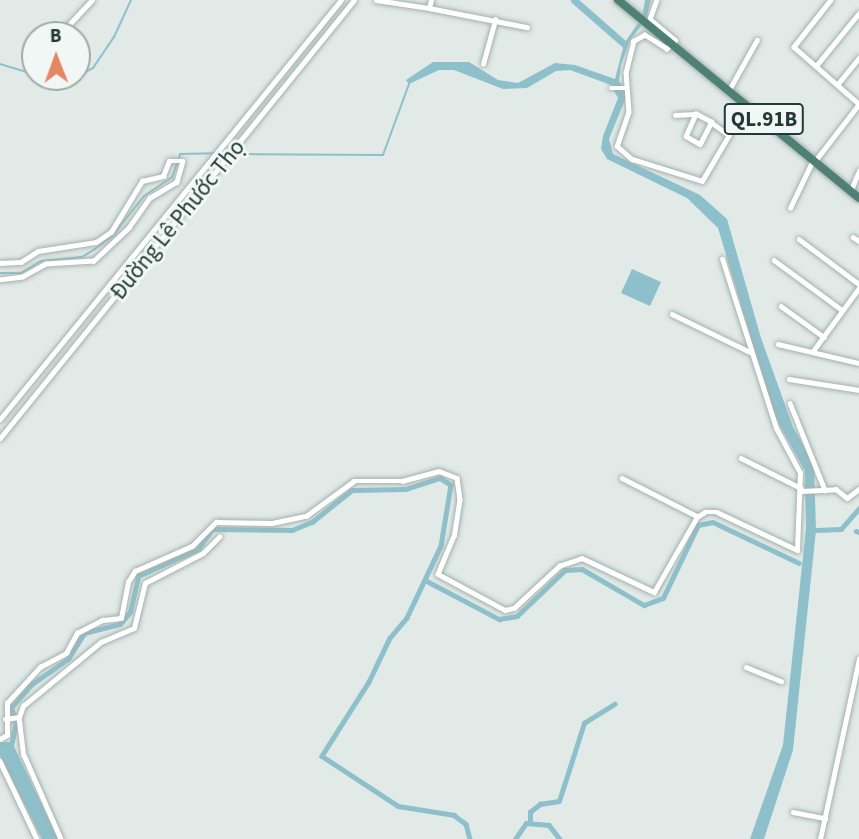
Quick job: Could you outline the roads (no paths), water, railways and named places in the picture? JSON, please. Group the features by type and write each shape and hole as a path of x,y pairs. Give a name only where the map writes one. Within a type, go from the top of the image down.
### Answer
{"highway":[{"name":"QL.91B","path":"618,0 859,198"}],"street":[{"path":"72,21 92,0"},
{"name":"Đường Lê Phước Thọ","path":"0,419 341,0"},
{"name":"Đường Lê Phước Thọ","path":"0,438 354,0"},
{"path":"376,0 527,27"},
{"path":"429,8 431,0"},
{"path":"657,0 650,19 675,40 667,49 645,35 638,36 626,72 625,88 629,112 617,146 632,159 702,181 729,135 741,100"},
{"path":"790,208 814,160 859,104 794,47 831,0"},
{"path":"335,8 342,14"},
{"path":"816,66 859,13"},
{"path":"483,64 495,20"},
{"path":"729,90 757,40"},
{"path":"837,85 859,58"},
{"path":"611,88 625,88"},
{"path":"675,115 696,114 729,135"},
{"path":"696,114 686,136 700,144 711,122"},
{"path":"0,263 21,262 41,250 96,242 111,232 142,181 163,176 172,161 181,161 177,182 150,198 130,227 94,261 46,264 23,277 0,280"},
{"path":"850,191 859,171"},
{"path":"179,199 189,206"},
{"path":"853,237 859,241"},
{"path":"799,239 859,286 813,351"},
{"path":"622,478 697,516 717,512 797,550 802,490 800,473 777,431 722,259"},
{"path":"774,260 842,310"},
{"path":"781,306 824,337"},
{"path":"672,314 751,353"},
{"path":"778,344 859,363"},
{"path":"789,379 859,390"},
{"path":"790,403 823,490"},
{"path":"741,458 802,490 838,489 847,498 859,489"},
{"path":"0,738 7,735 6,706 14,693 40,667 66,653 75,635 103,620 121,618 128,582 135,572 191,547 220,520 282,523 310,514 349,482 402,481 447,472 459,480 460,500 440,577 508,610 559,566 582,558 654,592 697,516"},
{"path":"61,839 48,818 25,757 18,717 23,706 101,642 134,628 145,583 203,553 219,537"},
{"path":"820,839 857,682 859,658"},
{"path":"746,667 781,681"},
{"path":"6,719 18,717"},
{"path":"0,761 37,839"},
{"path":"793,812 825,818"}],"water":[{"path":"645,0 651,0 646,20 630,40 621,65 619,81 627,95 609,139 613,154 700,195 727,219 761,338 793,427 814,464 816,530 793,750 764,839 750,839 783,745 806,528 805,471 774,415 718,228 687,198 607,159 601,149 603,136 618,98 611,85 570,70 556,71 527,88 503,89 454,70 439,70 409,84 406,80 433,62 469,62 498,80 518,83 555,63 575,65 615,79 624,44 642,17"},
{"path":"632,269 661,282 650,306 621,293"},
{"path":"0,742 12,742 58,839 42,839 0,756"}],"waterway":[{"path":"91,69 114,37 131,0"},
{"path":"574,0 624,44"},
{"path":"0,64 21,71"},
{"path":"232,154 383,155 409,84"},
{"path":"179,158 180,154 226,153"},
{"path":"0,273 21,273 41,261 82,257 95,249 113,235 144,196 172,177 177,163"},
{"path":"11,746 16,723 11,708 32,684 68,659 84,633 120,624 130,612 138,576 198,549 212,529 292,530 312,522 352,490 406,489 440,478 451,485 441,546 407,618 390,638 369,682 322,756 398,806 454,815 466,824 470,839"},
{"path":"816,530 841,529 859,508"},
{"path":"425,580 499,619 517,616 565,570 582,569 644,605 663,598 698,525 713,522 799,563"},
{"path":"530,823 530,812 540,804 559,801 584,723 614,704"},
{"path":"515,839 526,823 549,825 560,839"}]}
